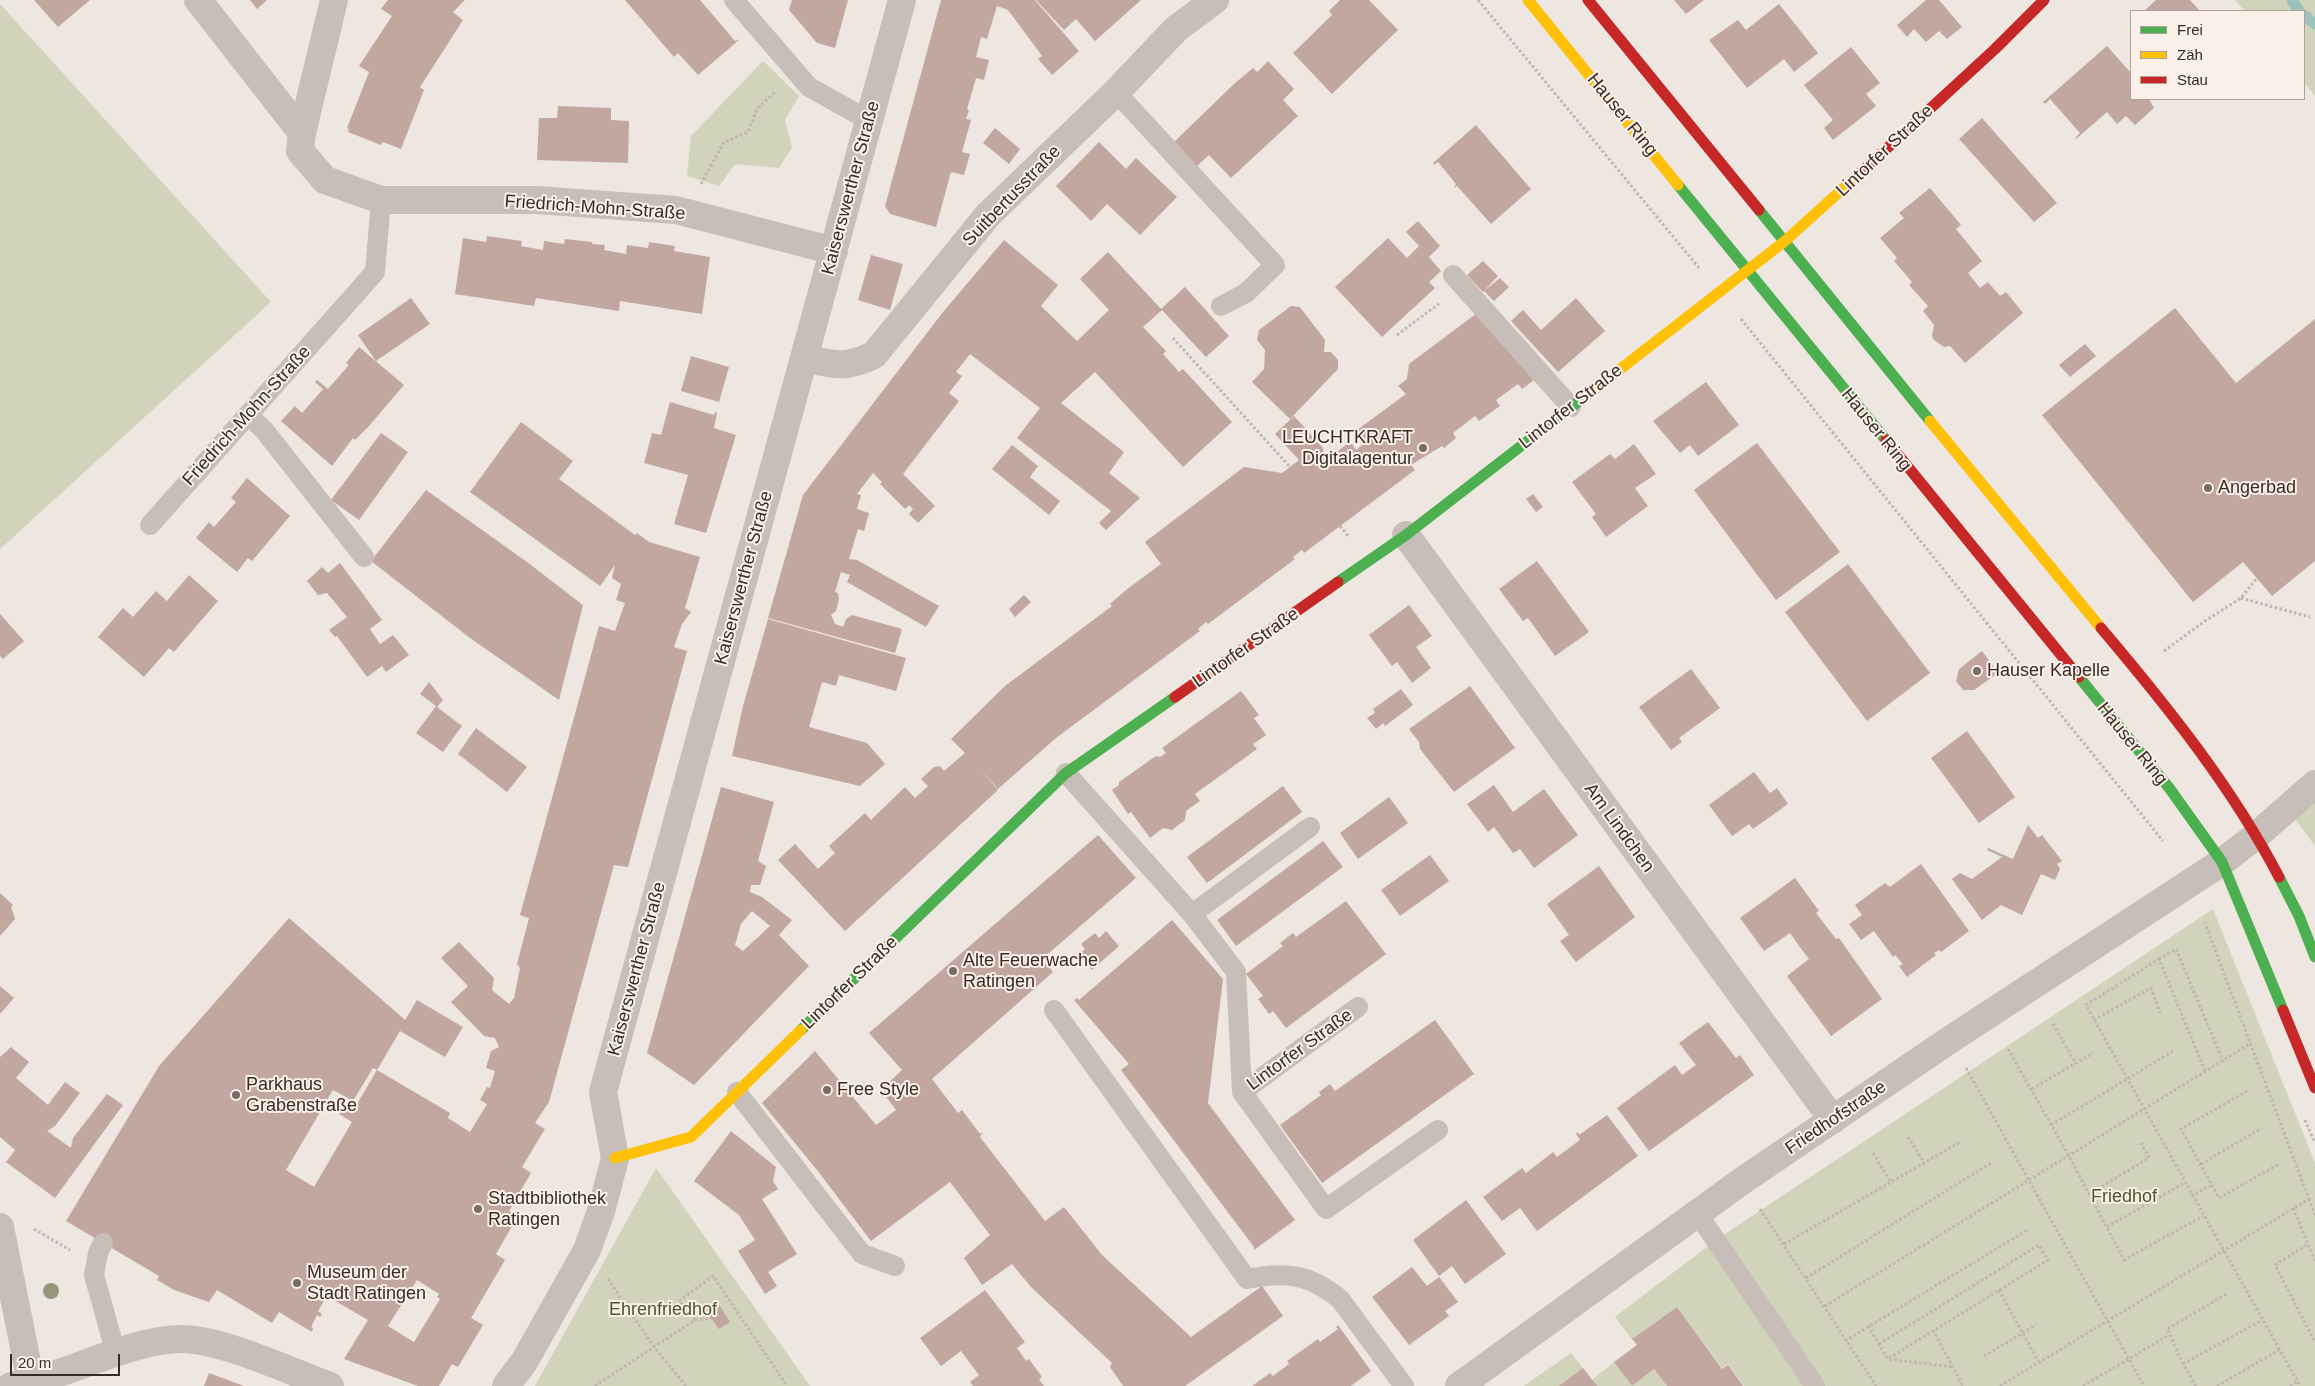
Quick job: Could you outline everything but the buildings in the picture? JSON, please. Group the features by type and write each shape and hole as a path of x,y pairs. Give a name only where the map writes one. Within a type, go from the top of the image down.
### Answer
{"main road":[{"name":"Hauser Ring","path":"1528,0 2170,789 2213,868 2315,1088"},
{"path":"1588,0 2017,528 2138,672 2206,761 2257,835 2299,916 2315,957"},
{"name":"Lintorfer Straße","path":"615,1158 691,1137 1066,773 1406,535 1785,241 1995,49 2044,0"}],"street":[{"path":"198,0 302,133"},
{"path":"302,133 334,0"},
{"name":"Kaiserswerther Straße","path":"615,1158 603,1092 902,0"},
{"name":"Suitbertusstraße","path":"804,358 841,366 859,362 874,355 988,215 1116,92 1176,29 1215,0"},
{"name":"Friedrich-Mohn-Straße","path":"302,133 300,151 324,180 381,200 536,200 676,210 834,251"},
{"name":"Am Lindchen","path":"1406,535 1833,1120"},
{"path":"2213,868 2257,835 2315,784"},
{"name":"Friedhofstraße","path":"1459,1386 1742,1181 1951,1039 2213,868"},
{"path":"506,1386 524,1362 587,1250 602,1208 615,1158"},
{"path":"0,1227 21,1384 149,1344 183,1339 218,1345 330,1386"}],"lane":[{"path":"734,0 809,87 870,121"},
{"path":"1116,92 1275,265 1246,293 1220,306"},
{"name":"Friedrich-Mohn-Straße","path":"150,525 375,272 381,200"},
{"path":"1458,280 1571,407"},
{"path":"248,415 264,430 364,558"},
{"name":"Lintorfer Straße","path":"1066,773 1192,914 1236,972 1242,1092 1326,1209 1438,1130"},
{"path":"1192,914 1310,827"},
{"name":"Lintorfer Straße","path":"1242,1092 1358,1007"},
{"path":"1054,1010 1247,1278 1269,1274 1303,1277 1330,1291 1340,1299 1404,1386"},
{"path":"737,1092 862,1254 895,1266"},
{"path":"1697,1214 1815,1386"},
{"path":"100,1248 94,1275 116,1354"}],"path":[{"path":"1478,0 1719,293 2169,848 2213,868"},
{"path":"694,215 702,181 724,142 748,132 757,110 797,74"},
{"path":"1397,335 1458,280"},
{"path":"1173,338 1290,467"},
{"path":"2174,643 2241,598 2257,578"},
{"path":"2241,598 2310,617"},
{"path":"2205,924 2315,1215"},
{"path":"2223,1061 2176,948 2086,1005 2145,1109 2191,1196 2300,1386"},
{"path":"2159,959 2206,1072"},
{"path":"2094,1020 2151,988 2160,1013"},
{"path":"2053,1024 2075,1062"},
{"path":"1951,1039 2144,1386"},
{"path":"1825,1306 2251,1043"},
{"path":"2008,1049 2090,1194 2124,1260 2203,1216"},
{"path":"2051,1125 2175,1050"},
{"path":"2032,1090 2075,1062 2093,1053"},
{"path":"2247,1091 2181,1129 2219,1198 2278,1164"},
{"path":"2304,1116 2315,1143"},
{"path":"2201,1164 2262,1128"},
{"path":"1908,1137 1924,1162"},
{"path":"1784,1244 1962,1141"},
{"path":"2090,1194 2149,1158 2141,1143"},
{"path":"1873,1154 1891,1182"},
{"path":"1806,1278 1991,1163"},
{"path":"1742,1181 1876,1386"},
{"path":"2107,1227 2184,1183"},
{"path":"2191,1196 2212,1185"},
{"path":"2000,1386 2038,1361 2309,1199"},
{"path":"2293,1208 2315,1261"},
{"path":"33,1228 66,1250 100,1248"},
{"path":"1845,1341 2029,1229"},
{"path":"2308,1244 2275,1265 2315,1342"},
{"path":"1879,1344 2039,1245 2048,1260 1888,1359"},
{"path":"695,1320 679,1301 713,1276 787,1386"},
{"path":"611,1283 654,1347 686,1386"},
{"path":"1999,1290 2038,1361"},
{"path":"2196,1386 2183,1364 2167,1329 2228,1293"},
{"path":"595,1386 695,1320 712,1318"},
{"path":"2183,1364 2262,1320"},
{"path":"1984,1356 2036,1325"},
{"path":"1868,1326 1888,1359"},
{"path":"1933,1330 1963,1386"},
{"path":"2083,1386 2128,1357 2169,1335"},
{"path":"2217,1386 2279,1350"},
{"path":"1888,1359 1953,1367"},
{"path":"2290,1386 2297,1382"}],"green space":[{"path":"2235,0 2315,0 2315,96 2305,83 2305,10 2244,10"},
{"path":"0,4 271,302 0,549"},
{"path":"763,61 799,96 785,120 792,147 779,168 735,164 719,186 687,176 691,136"},
{"path":"2315,785 2315,846 2288,809"},
{"name":"Friedhof","path":"2213,909 2315,1163 2315,1386 1744,1386 1728,1364 1722,1368 1677,1307 1632,1339 1615,1317 1716,1240"},
{"name":"Ehrenfriedhof","path":"656,1168 810,1386 535,1386"},
{"path":"1571,1353 1592,1380 1614,1362 1632,1386 1524,1386"},
{"path":"1654,1369 1667,1386 1632,1386"}],"waterway":[{"path":"2292,0 2298,10"},
{"path":"2305,16 2315,24"}],"traffic: fast":[{"path":"1678,185 1886,440"},
{"path":"1759,210 1930,421"},
{"path":"1338,582 1406,535 1596,388"},
{"path":"2079,677 2170,789 2222,862 2283,1010"},
{"path":"801,1030 1066,773 1175,697"},
{"path":"2279,877 2299,916 2315,957"}],"traffic: slow":[{"path":"1528,0 1678,185"},
{"path":"1596,388 1785,241 1858,175"},
{"path":"1930,421 2101,628"},
{"path":"615,1158 691,1137 801,1030"}],"traffic: jam":[{"path":"1588,0 1759,210"},
{"path":"1858,175 1995,49 2044,0"},
{"path":"1886,440 2079,677"},
{"path":"1175,697 1338,582"},
{"path":"2101,628 2197,748 2241,811 2279,877"},
{"path":"2283,1010 2315,1088"}],"place":[{"name":"LEUCHTKRAFT Digitalagentur","path":"1423,448"},
{"name":"Angerbad","path":"2208,488"},
{"name":"Hauser Kapelle","path":"1977,671"},
{"name":"Alte Feuerwache Ratingen","path":"953,971"},
{"name":"Free Style","path":"827,1090"},
{"name":"Parkhaus Grabenstraße","path":"236,1095"},
{"name":"Stadtbibliothek Ratingen","path":"478,1209"},
{"name":"Museum der Stadt Ratingen","path":"297,1283"}]}
